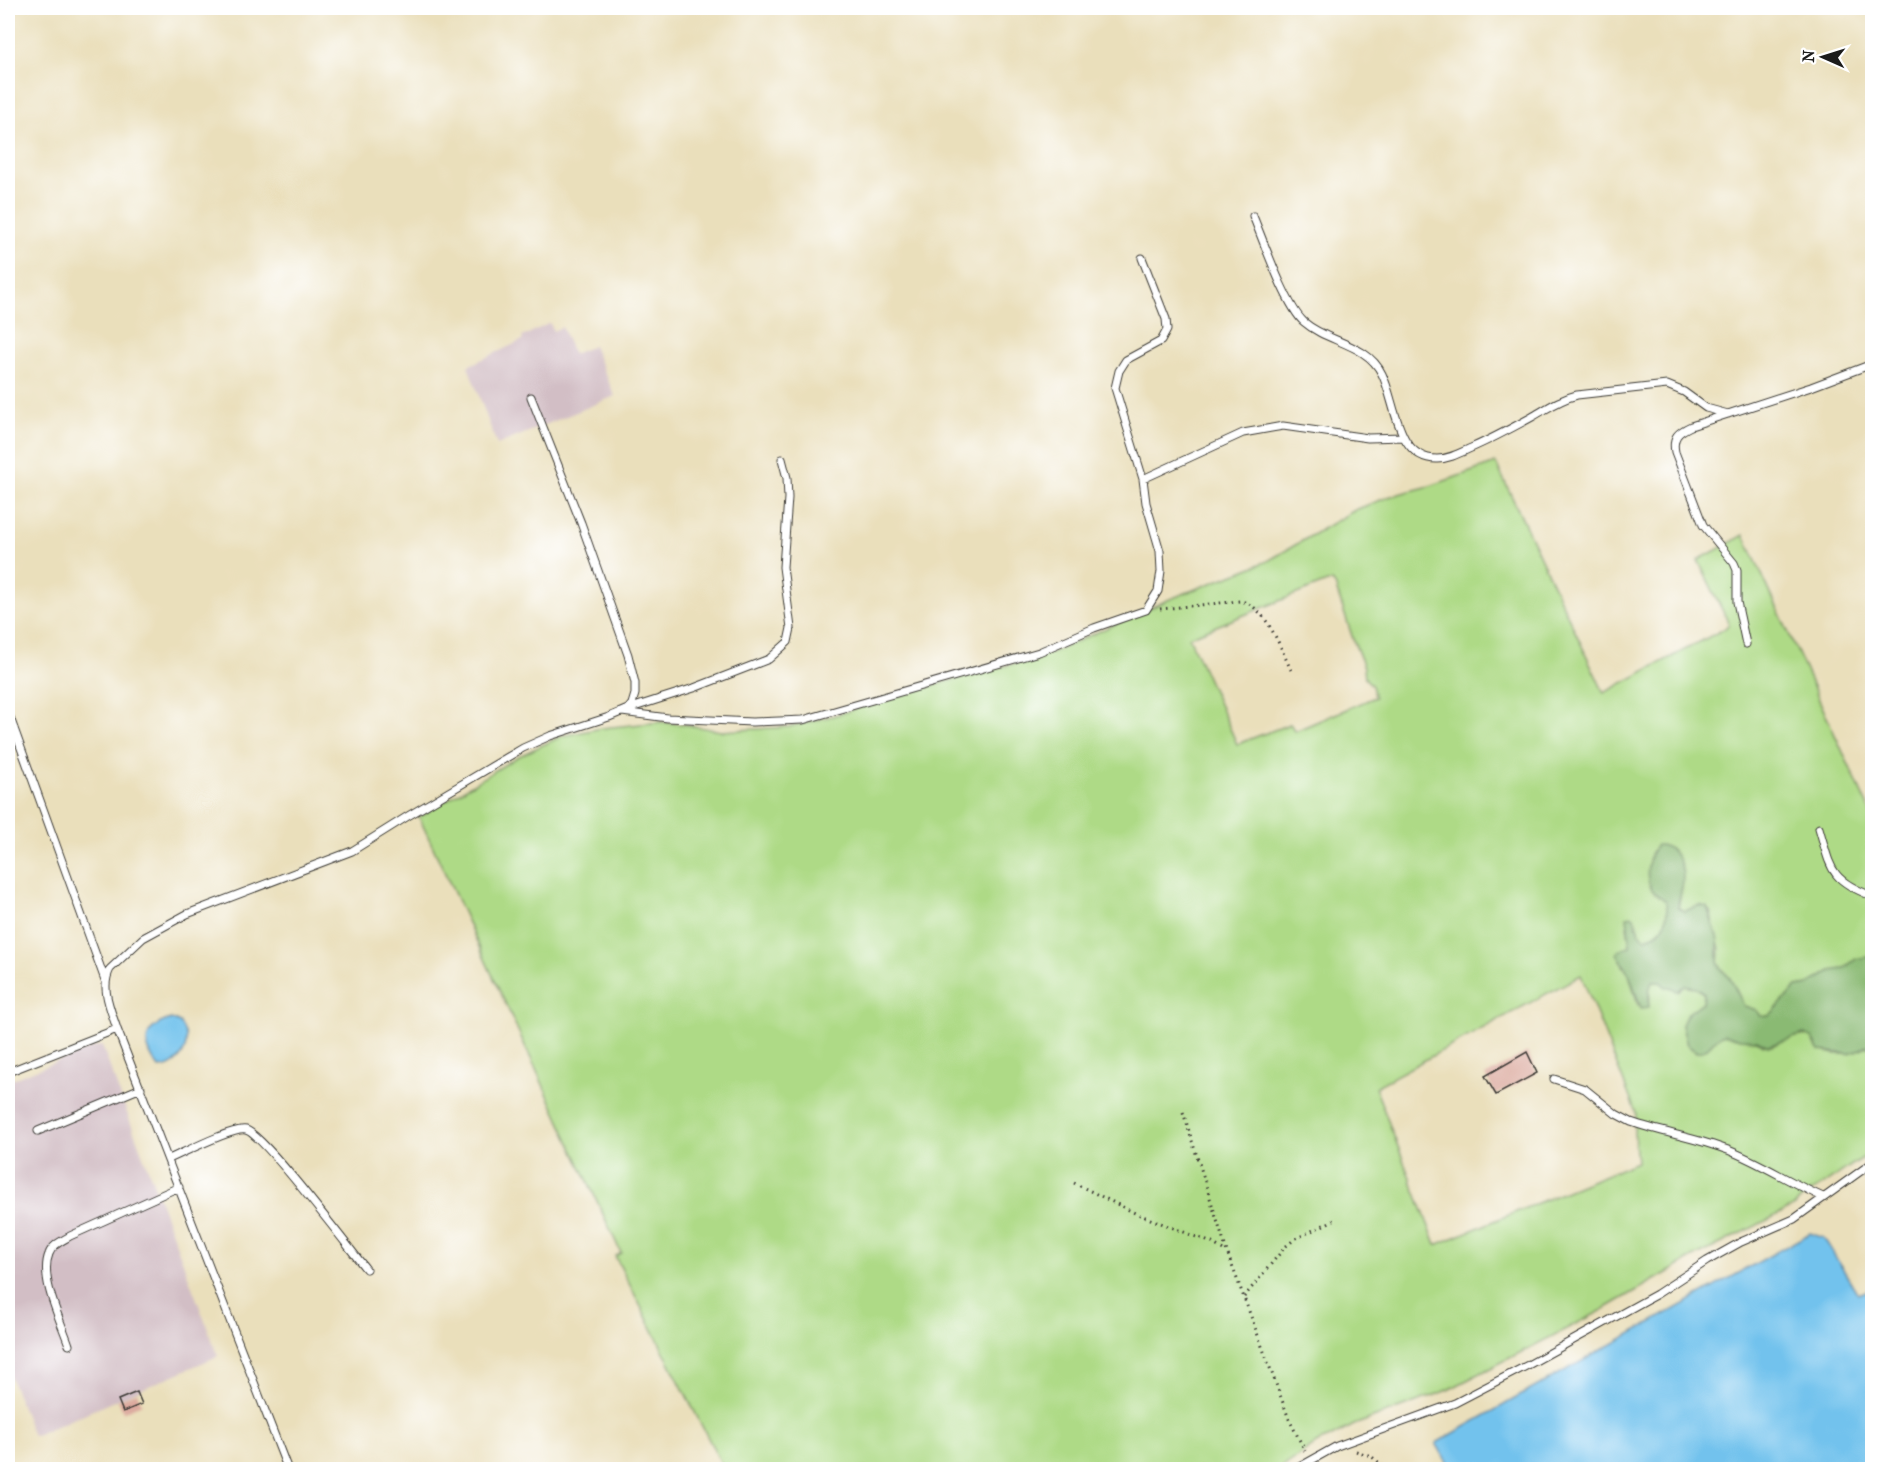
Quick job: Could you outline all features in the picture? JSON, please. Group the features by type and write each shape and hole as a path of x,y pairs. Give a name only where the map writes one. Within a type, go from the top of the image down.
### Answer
{"lane":[{"path":"1254,216 1267,252 1295,312 1312,328 1363,352 1376,365 1390,393 1403,437 1409,446 1421,455 1430,458 1446,458 1493,439 1569,397 1659,384 1675,387 1706,408 1728,414"},
{"path":"625,710 668,718 752,722 803,720 1039,652 1095,628 1146,610 1158,591 1161,562 1146,503 1143,479 1116,388 1119,371 1126,360 1161,341 1167,330 1166,319 1142,258"},
{"path":"1746,644 1737,602 1737,570 1734,563 1703,525 1674,446 1676,435 1680,431 1872,364"},
{"path":"531,397 581,523 628,655 635,683 635,694 625,710"},
{"path":"1143,479 1243,433 1282,426 1368,438 1403,437"},
{"path":"105,980 110,969 143,938 163,925 352,851 523,748 550,736 694,688 769,659 788,642 791,628 783,567 788,498 787,478 782,459"},
{"path":"8,712 105,980 108,1001 117,1029 288,1470"},
{"path":"1819,828 1834,874 1852,887 1872,896"},
{"path":"8,1072 117,1029"},
{"path":"1554,1079 1586,1089 1616,1114 1631,1122 1726,1149 1823,1197"},
{"path":"38,1131 141,1088"},
{"path":"169,1159 239,1130 252,1132 273,1154 366,1269"},
{"path":"1294,1470 1337,1446 1455,1403 1657,1294 1707,1261 1794,1219 1872,1163"},
{"path":"69,1345 47,1280 49,1254 54,1246 70,1236 179,1187"}],"path":[{"path":"1146,610 1212,603 1248,602 1256,608 1274,635 1291,670"},
{"path":"1183,1112 1227,1252 1289,1419 1306,1454 1311,1459"},
{"path":"1074,1183 1135,1213 1212,1243 1227,1252"},
{"path":"1244,1297 1285,1247 1295,1239 1334,1220"},
{"path":"1337,1446 1345,1446 1371,1456 1388,1470"}],"shaded area":[{"path":"550,323 553,331 562,327 573,354 593,346 615,396 497,445 468,366 523,340 522,337"},
{"path":"102,1046 218,1356 33,1436 8,1371 8,1081 93,1047"}],"green space":[{"path":"1496,463 1604,693 1724,629 1729,624 1698,560 1744,535 1872,816 1872,956 1856,959 1843,969 1831,971 1809,985 1797,987 1769,1017 1761,1016 1756,1010 1744,1006 1730,978 1718,962 1720,949 1710,911 1700,905 1685,911 1678,908 1683,882 1672,850 1661,845 1652,851 1648,867 1653,891 1666,901 1666,920 1657,933 1645,938 1639,933 1636,921 1627,926 1630,946 1623,948 1620,961 1629,974 1638,1005 1650,999 1651,982 1660,982 1678,991 1685,985 1691,986 1704,994 1703,1002 1687,1014 1682,1025 1687,1045 1696,1052 1705,1049 1716,1038 1724,1034 1740,1039 1757,1040 1763,1045 1772,1046 1788,1038 1809,1035 1817,1048 1835,1054 1847,1054 1864,1047 1871,1047 1872,1153 1806,1194 1795,1206 1691,1259 1601,1311 1446,1391 1354,1425 1319,1442 1280,1469 724,1469 615,1256 621,1253 419,817 517,757 562,736 602,728 661,722 721,731 788,727 1035,658 1058,650 1170,599 1268,561 1355,510 1391,496 1430,486","holes":["1327,582 1335,585 1364,667 1365,678 1372,686 1375,697 1295,731 1290,724 1237,744 1189,637","1581,975 1636,1113 1634,1133 1637,1162 1436,1245 1375,1087"]},
{"path":"1657,845 1673,851 1683,873 1678,908 1685,911 1700,905 1707,907 1718,940 1718,962 1730,978 1744,1006 1756,1010 1761,1016 1769,1016 1797,987 1809,985 1831,971 1843,969 1856,959 1872,956 1872,1050 1867,1046 1849,1054 1820,1051 1812,1037 1804,1034 1768,1046 1757,1040 1740,1039 1724,1034 1706,1049 1697,1052 1687,1045 1682,1025 1687,1014 1703,1002 1704,994 1700,990 1685,985 1678,991 1660,982 1652,982 1649,991 1649,1007 1641,1008 1629,974 1617,953 1630,946 1627,917 1631,915 1634,917 1639,933 1645,938 1657,933 1666,920 1666,901 1652,890 1647,871 1649,860"}],"water":[{"path":"171,1019 180,1023 185,1032 185,1049 175,1062 159,1068 149,1052 147,1038 154,1027"},
{"path":"1810,1233 1824,1238 1858,1294 1872,1289 1872,1469 1451,1469 1436,1443"}],"building":[{"path":"1527,1052 1537,1073 1496,1095 1485,1076"},
{"path":"137,1392 142,1404 123,1412 118,1400"}]}
